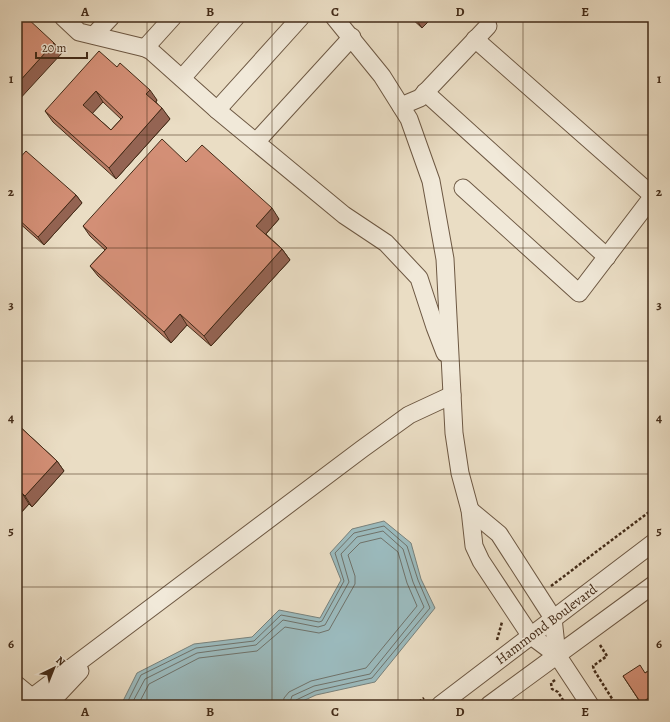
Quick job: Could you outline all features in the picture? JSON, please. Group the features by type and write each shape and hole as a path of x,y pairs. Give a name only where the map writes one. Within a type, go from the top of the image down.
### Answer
{"street":[{"path":"62,17 79,32 145,48 182,78 217,110 344,215 386,243 419,278 435,327 450,364"},
{"path":"94,35 111,17"},
{"path":"145,48 173,17"},
{"path":"182,78 236,17"},
{"path":"217,110 301,17"},
{"path":"334,17 352,37 382,76 409,119 431,181 446,259 454,433 460,473 470,510 474,546 480,560 530,635 557,654 590,705"},
{"path":"401,106 420,98 488,26"},
{"path":"256,142 352,37"},
{"path":"463,188 579,293 653,196 475,39"},
{"path":"425,92 607,257"},
{"path":"17,685 32,703 105,642 409,415 452,395"},
{"path":"470,510 499,534 553,618 557,654"},
{"name":"Hammond Boulevard","path":"440,705 530,635 653,543"},
{"path":"489,705 653,585"},
{"path":"48,705 105,642"}],"path":[{"path":"594,649 606,640"},
{"path":"600,645 607,656 593,666 594,670 616,705"},
{"path":"566,705 558,692 552,688 551,683 568,670"}],"water":[{"path":"384,521 411,543 421,579 435,608 375,682 316,695 294,705 121,705 137,673 194,644 252,637 279,610 320,618 341,580 330,553 352,529"}],"building":[{"path":"17,17 26,17 54,43 17,84"},
{"path":"99,51 117,67 120,63 150,90 146,94 162,108 109,168 45,111","holes":["96,91 123,117 111,130 83,105"]},
{"path":"162,139 186,162 202,145 272,208 256,226 282,249 204,336 180,314 164,332 90,266 107,248 83,226"},
{"path":"26,151 76,195 38,237 17,218 17,161"},
{"path":"17,424 57,461 25,496 22,493 17,498"},
{"path":"640,665 645,673 653,668 653,695 641,703 623,676"}]}
